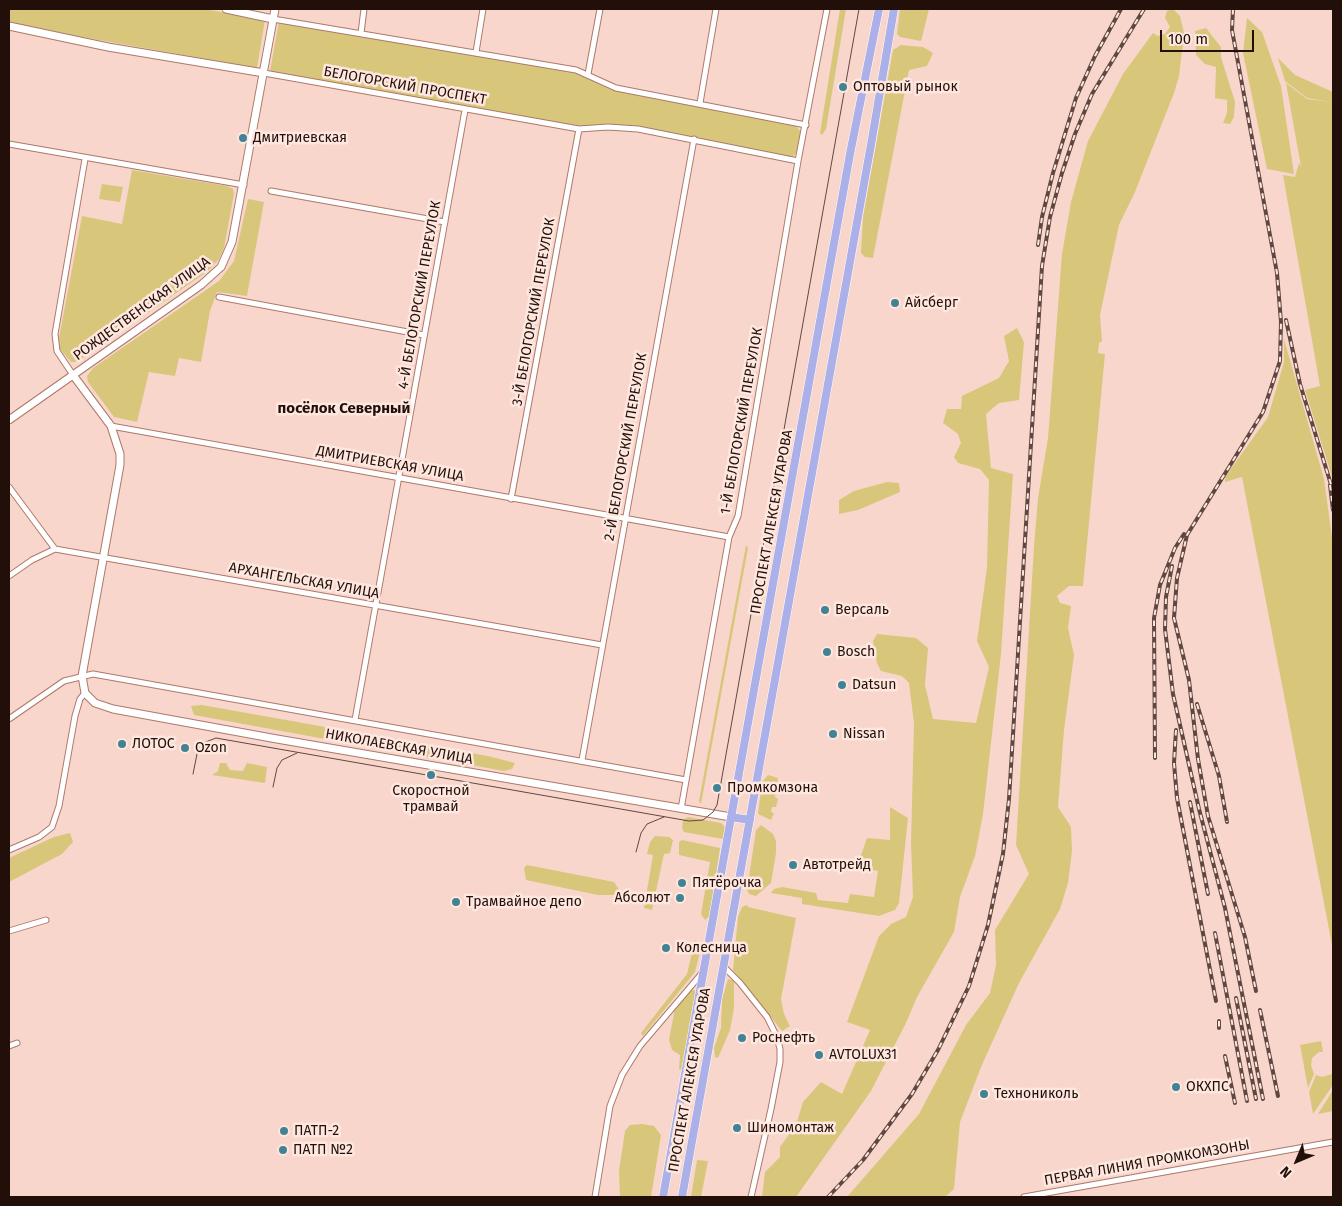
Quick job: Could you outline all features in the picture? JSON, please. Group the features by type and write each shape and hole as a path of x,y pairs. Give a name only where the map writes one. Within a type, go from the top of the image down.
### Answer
{"main road":[{"path":"226,9 273,19"},
{"name":"РОЖДЕСТВЕНСКАЯ УЛИЦА","path":"9,420 201,285 221,267 232,242 244,185 275,9"},
{"name":"ПРОСПЕКТ АЛЕКСЕЯ УГАРОВА","path":"663,1197 850,154 879,9"},
{"name":"ПРОСПЕКТ АЛЕКСЕЯ УГАРОВА","path":"682,1197 894,9"},
{"name":"БЕЛОГОРСКИЙ ПРОСПЕКТ","path":"9,26 108,46 264,72"},
{"path":"866,79 880,82"},
{"path":"73,375 110,426 119,445 120,465 82,676 85,693"},
{"name":"НИКОЛАЕВСКАЯ УЛИЦА","path":"85,693 94,702 113,709 731,818"},
{"path":"731,818 750,820"}],"street":[{"path":"361,33 364,9"},
{"path":"476,52 483,9"},
{"path":"588,74 600,9"},
{"path":"700,103 716,9"},
{"name":"1-Й БЕЛОГОРСКИЙ ПЕРЕУЛОК","path":"681,809 729,537 738,516 798,161 827,9"},
{"path":"273,19 476,52 588,74 616,88 806,125"},
{"name":"БЕЛОГОРСКИЙ ПРОСПЕКТ","path":"264,72 465,110 579,129 608,127 638,129 798,161"},
{"name":"4-Й БЕЛОГОРСКИЙ ПЕРЕУЛОК","path":"355,720 465,110"},
{"name":"3-Й БЕЛОГОРСКИЙ ПЕРЕУЛОК","path":"511,498 579,129"},
{"name":"2-Й БЕЛОГОРСКИЙ ПЕРЕУЛОК","path":"582,760 694,139"},
{"path":"9,144 85,159 244,185"},
{"path":"73,375 58,351 55,334 85,159"},
{"path":"271,191 445,222"},
{"path":"220,297 424,334"},
{"name":"ДМИТРИЕВСКАЯ УЛИЦА","path":"110,426 729,537"},
{"path":"9,487 55,549 32,560 9,576"},
{"name":"АРХАНГЕЛЬСКАЯ УЛИЦА","path":"55,549 104,556 602,645"},
{"name":"НИКОЛАЕВСКАЯ УЛИЦА","path":"9,719 64,681 93,674 686,780"},
{"path":"9,850 39,837 52,828 59,806 75,716 80,699 85,693"},
{"path":"9,931 46,920"},
{"path":"724,967 767,1017 777,1037 780,1062 752,1197"},
{"name":"ПРОСПЕКТ АЛЕКСЕЯ УГАРОВА","path":"595,1197 607,1120 622,1075 640,1046 704,970"},
{"path":"9,1046 17,1043"},
{"name":"ПЕРВАЯ ЛИНИЯ ПРОМКОМЗОНЫ","path":"1024,1197 1333,1142"}],"shaded area":[{"path":"9,9 205,9 265,20 257,68 9,24"},
{"path":"840,9 846,9 826,129 822,135 820,133"},
{"path":"900,9 929,9 921,41 900,37 897,34"},
{"path":"1173,9 1180,16 1184,33 1179,76 1135,192 1119,225 1100,315 1102,341 1099,343 1098,353 1105,354 1083,586 1069,586 1057,596 1060,603 1071,606 1068,628 1074,655 1064,730 1058,807 1071,827 1072,851 1068,883 1060,909 1019,983 981,1067 960,1122 954,1189 945,1197 847,1197 919,1114 966,1025 990,993 996,965 995,930 1029,874 1016,845 1034,546 1038,498 1048,438 1062,254 1071,202 1088,141 1123,74 1153,33 1158,36 1165,34 1170,27 1165,18 1167,11"},
{"path":"1247,18 1262,32 1281,86 1294,174 1267,169 1243,53"},
{"path":"279,21 579,73 624,93 795,125 802,133 798,150 794,156 788,157 632,126 577,127 270,71"},
{"path":"1206,28 1221,47 1221,57 1235,102 1234,117 1230,124 1223,123 1227,113 1227,100 1215,98 1216,67 1205,64 1196,55 1195,31"},
{"path":"901,45 923,47 933,53 927,66 909,70 873,258 865,257 861,253 863,217 893,50"},
{"path":"1278,58 1295,75 1333,92 1333,480 1305,390 1320,386 1283,175 1295,177 1299,163 1301,167 1286,83 1307,99 1330,102 1307,98 1285,81"},
{"path":"132,170 227,186 233,189 234,194 224,248 219,259 208,271 77,362 71,362 60,349 59,338 82,216 122,224"},
{"path":"102,184 123,187 120,202 99,199"},
{"path":"248,199 264,202 247,296 217,292 210,311 201,362 179,358 175,376 149,372 137,422 114,417 88,382 87,376 93,368 219,281 234,261"},
{"path":"1017,328 1024,342 1019,400 999,403 986,414 991,468 1013,474 1001,654 983,814 975,856 960,897 954,932 917,997 906,1023 871,1091 796,1197 762,1197 765,1172 780,1157 780,1147 796,1125 803,1102 821,1082 842,1094 870,1030 847,1022 879,936 891,924 906,917 913,897 911,843 914,723 909,683 902,676 881,671 877,663 873,641 877,634 916,638 928,648 925,685 933,719 976,723 989,667 977,641 987,567 989,480 980,469 958,463 954,457 961,443 958,434 943,423 947,409 961,409 962,396 999,378 1009,361 1004,336"},
{"path":"1284,339 1324,479 1333,544 1333,950 1242,477 1225,482 1225,477 1268,417 1284,362"},
{"path":"887,482 899,483 900,492 858,510 839,514 839,500 854,491"},
{"path":"746,545 748,548 701,804 699,801"},
{"path":"202,705 320,726 347,733 344,738 336,741 194,715 191,706"},
{"path":"370,735 488,756 515,763 512,769 504,771 361,745 359,737"},
{"path":"220,763 226,763 230,770 243,771 247,763 267,767 265,783 212,775 218,771"},
{"path":"768,775 778,778 775,797 778,799 776,807 772,807 771,812 774,813 771,820 758,814 762,782"},
{"path":"890,807 908,818 899,903 895,910 879,916 802,904 802,898 771,893 774,889 782,887 816,893 818,900 848,903 850,894 874,897 878,871 857,867 867,838 890,840"},
{"path":"688,817 721,823 725,827 723,839 684,832 682,828 683,820"},
{"path":"761,825 773,834 776,841 776,853 771,883 756,896 749,894 747,890 756,830"},
{"path":"70,833 73,842 62,854 9,882 9,858 54,837"},
{"path":"655,836 669,837 673,840 670,853 664,854 652,910 644,908 653,855 647,854 650,842"},
{"path":"682,840 720,848 710,916 705,920 701,914 710,862 679,855 679,842"},
{"path":"527,865 614,882 620,891 615,895 598,895 526,880 524,868"},
{"path":"747,905 748,907 796,918 781,999 784,1014 790,1026 782,1031 733,970 738,917 742,907"},
{"path":"695,940 701,944 701,948 695,972 643,1036 641,1033 687,974"},
{"path":"728,979 734,981 734,1008 730,1030 718,1058 715,1057 714,1048 721,1028 722,999"},
{"path":"690,990 697,990 682,1070 679,1069 680,1055 672,1050 669,1040 675,1008"},
{"path":"1321,1041 1323,1052 1319,1052 1312,1058 1311,1065 1314,1074 1308,1088 1300,1045"},
{"path":"1332,1074 1333,1085 1313,1114 1309,1092 1316,1075 1322,1077"},
{"path":"1333,1090 1333,1111 1318,1114"},
{"path":"630,1125 654,1126 661,1135 651,1197 620,1197 619,1171 625,1131"},
{"path":"697,1160 708,1161 701,1197 691,1197"}],"tram line":[{"path":"193,774 198,749 203,743 216,738 689,821 703,820 713,812 717,805 859,9"},
{"path":"273,787 277,768 282,760 297,753"},
{"path":"636,852 641,833 647,824 664,817"}],"railway":[{"path":"1038,245 1042,217 1053,173 1076,98 1095,56 1121,9"},
{"path":"828,1197 863,1160 912,1094 938,1050 969,986 988,925 1003,854 1009,799 1042,266 1050,217 1075,134 1092,94 1144,9"},
{"path":"1233,9 1232,30 1277,273 1281,322 1280,361 1263,412 1187,535 1177,578 1174,618 1189,680 1198,759 1208,816 1245,937 1256,991"},
{"path":"1286,320 1300,384 1333,491"},
{"path":"1330,485 1333,510"},
{"path":"1155,758 1154,618 1160,585 1175,548 1184,534"},
{"path":"1172,566 1166,597 1165,629 1173,694 1199,809 1225,908 1263,1099"},
{"path":"1197,704 1219,776 1227,822"},
{"path":"1176,730 1174,763 1177,798 1216,1001"},
{"path":"1190,802 1208,894"},
{"path":"1215,933 1247,1101"},
{"path":"1236,998 1256,1099"},
{"path":"1260,1010 1278,1096"},
{"path":"1219,1021 1219,1028"},
{"path":"1225,1056 1235,1103"}],"place":[{"name":"Оптовый рынок","path":"843,87"},
{"name":"Дмитриевская","path":"243,138"},
{"name":"Айсберг","path":"895,303"},
{"name":"Версаль","path":"825,610"},
{"name":"Bosch","path":"827,652"},
{"name":"Datsun","path":"842,685"},
{"name":"Nissan","path":"833,734"},
{"name":"ЛОТОС","path":"122,744"},
{"name":"Ozon","path":"185,748"},
{"name":"Скоростной трамвай","path":"431,775"},
{"name":"Промкомзона","path":"717,788"},
{"name":"Автотрейд","path":"793,865"},
{"name":"Пятёрочка","path":"682,883"},
{"name":"Абсолют","path":"680,898"},
{"name":"Трамвайное депо","path":"456,902"},
{"name":"Колесница","path":"666,948"},
{"name":"Роснефть","path":"742,1038"},
{"name":"AVTOLUX31","path":"819,1055"},
{"name":"ОКХПС","path":"1176,1087"},
{"name":"Технониколь","path":"984,1094"},
{"name":"Шиномонтаж","path":"737,1128"},
{"name":"ПАТП-2","path":"284,1131"},
{"name":"ПАТП №2","path":"283,1150"}],"district":[{"name":"посёлок Северный","path":"344,409"}]}
